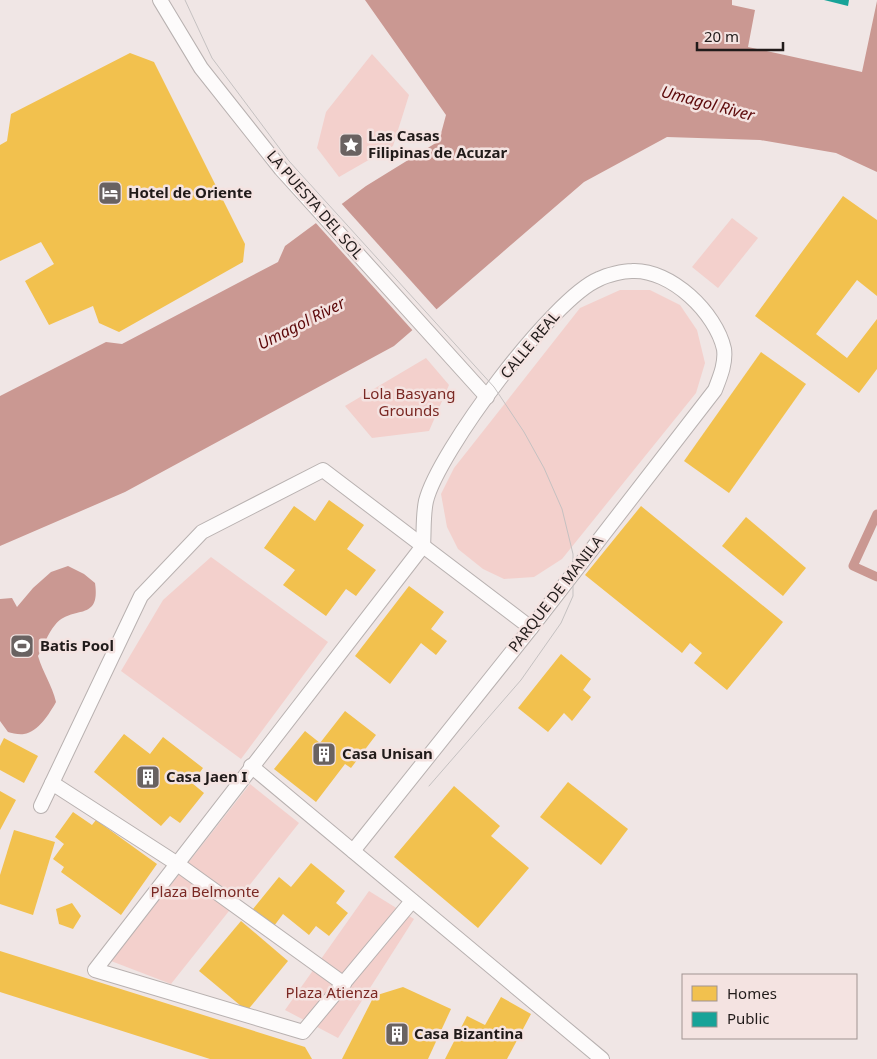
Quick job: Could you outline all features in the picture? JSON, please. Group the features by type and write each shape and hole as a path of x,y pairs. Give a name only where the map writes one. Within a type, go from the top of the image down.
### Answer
{"lane":[{"name":"LA PUESTA DEL SOL","path":"160,0 201,68 281,169 487,396"},
{"name":"CALLE REAL","path":"423,546 426,501 438,470 458,435 546,323 572,297 598,279 632,270 654,275 679,288 698,303 715,324"},
{"name":"PARQUE DE MANILA","path":"353,850 531,628 715,390 722,370 724,351 715,324"},
{"path":"41,806 142,596 202,532 323,470 531,628"},
{"path":"412,901 304,1032 95,970 423,546"},
{"path":"251,766 602,1059"},
{"path":"52,783 176,863 344,984"}],"green space":[{"path":"372,54 409,95 393,146 339,177 317,148 326,112"},
{"path":"732,218 758,238 718,288 692,267"},
{"path":"620,290 650,290 680,305 697,330 705,363 696,393 562,559 534,577 504,579 483,569 458,549 447,527 441,494 454,468 580,308"},
{"name":"Lola Basyang Grounds","path":"426,358 449,385 429,431 372,438 345,406"},
{"path":"211,557 328,642 241,759 121,671 163,600"},
{"name":"Plaza Belmonte","path":"250,784 299,823 171,984 111,961"},
{"name":"Plaza Atienza","path":"369,891 414,919 338,1038 285,1010"}],"water":[{"name":"Umagol River","path":"365,0 732,0 732,5 755,10 748,47 862,72 877,1 877,172 836,153 760,140 667,137 584,182 394,346 125,492 0,546 0,396 106,342 122,344 278,262 285,246 366,186 439,141 446,115"},
{"name":"Batis Pool","path":"68,566 84,574 95,583 96,595 94,603 84,611 69,615 55,625 38,656 56,702 50,711 39,726 29,733 8,732 0,721 0,599 12,598 17,607 33,588 51,572"}],"pier":[{"path":"340,202 438,311 414,332 314,221"}],"building: Homes":[{"name":"Hotel de Oriente","path":"130,53 154,62 245,244 243,262 119,332 99,323 93,306 49,325 25,281 54,264 41,242 0,261 0,145 7,141 11,114"},
{"path":"843,196 877,220 877,296 857,280 816,334 847,358 877,319 877,369 859,393 755,316"},
{"path":"761,352 806,384 729,493 684,461"},
{"path":"329,500 364,525 347,549 376,570 356,596 346,589 326,616 283,585 295,570 264,548 294,506 315,521"},
{"path":"641,506 783,622 727,690 694,663 702,653 690,643 682,653 585,575"},
{"path":"746,517 806,568 783,596 722,546"},
{"path":"409,586 444,612 431,629 447,641 436,655 421,643 390,684 355,656"},
{"path":"561,654 591,679 583,690 591,697 572,721 564,713 548,732 518,708"},
{"name":"Casa Unisan","path":"345,711 376,735 351,768 345,764 316,802 274,769 305,731 320,743"},
{"name":"Casa Jaen I","path":"124,734 150,754 163,737 203,768 192,783 204,793 180,823 170,816 161,826 94,772"},
{"path":"4,738 38,756 24,783 0,770 0,746"},
{"path":"568,782 628,829 601,865 540,817"},
{"path":"454,786 500,826 491,836 529,868 478,928 394,857"},
{"path":"0,791 16,800 0,830"},
{"path":"73,812 92,825 96,820 157,864 121,915 61,872 64,867 53,859 64,844 55,837"},
{"path":"14,830 55,842 33,915 0,904 0,875"},
{"path":"311,863 345,891 336,903 348,913 329,936 316,926 309,935 283,914 274,926 253,909 279,877 291,887"},
{"path":"72,903 81,916 73,929 59,924 56,909"},
{"path":"241,921 288,961 247,1011 199,971"},
{"path":"0,951 305,1047 312,1059 210,1059 0,992"},
{"name":"Casa Bizantina","path":"403,987 451,1009 428,1059 342,1059 374,996"},
{"path":"501,997 531,1014 507,1059 445,1059 467,1016 485,1025"}],"building: Public":[{"path":"824,0 849,0 848,6"}],"waterway":[{"path":"877,514 853,566 877,577"}],"tram line":[{"path":"185,0 212,58 289,161 494,387 524,432 544,468 562,509 573,554 573,596 561,623 521,680 429,786"}],"place":[{"name":"Las Casas Filipinas de Acuzar","path":"351,145"},
{"name":"Hotel de Oriente","path":"110,193"},
{"name":"Batis Pool","path":"22,646"},
{"name":"Casa Unisan","path":"324,754"},
{"name":"Casa Jaen I","path":"148,777"},
{"name":"Casa Bizantina","path":"397,1034"}]}
